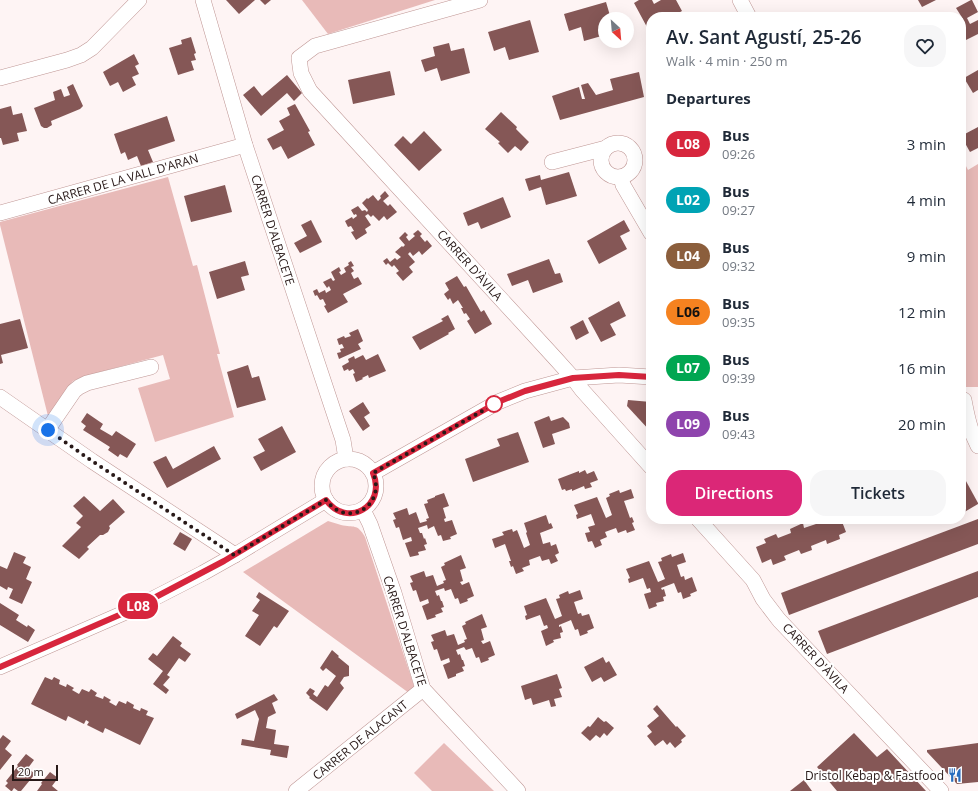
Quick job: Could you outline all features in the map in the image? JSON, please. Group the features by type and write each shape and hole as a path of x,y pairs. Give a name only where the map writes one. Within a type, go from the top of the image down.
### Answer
{"street":[{"path":"0,78 81,55 92,48 139,0"},
{"name":"CARRER D'ALBACETE","path":"203,0 245,145 343,440 346,460"},
{"name":"CARRER D'ÀVILA","path":"480,0 315,46 299,58 301,73 310,91 573,378 646,461"},
{"path":"740,0 746,12"},
{"path":"552,162 606,148 611,145 622,144 632,150 634,156 634,167 631,172 621,177 610,176 603,168 601,163 601,158 606,148"},
{"name":"CARRER DE LA VALL D'ARAN","path":"0,213 245,145"},
{"path":"621,177 623,184 646,224"},
{"path":"48,430 74,391 79,387 87,383 151,367"},
{"path":"373,473 498,402 525,391 573,378 619,375 646,377"},
{"path":"0,397 92,461 234,555"},
{"path":"968,399 967,414 973,436 978,446"},
{"path":"351,459 366,465 373,473 376,479 376,493 369,506 363,510 353,513 343,513 333,508 326,500 322,491 322,485 325,475 335,463 351,459"},
{"path":"0,667 133,609 203,573 326,500"},
{"name":"CARRER D'ALBACETE","path":"363,510 370,524 394,593 423,690 518,791"},
{"name":"CARRER D'ÀVILA","path":"703,524 753,580 763,599 779,620 941,791"},
{"name":"CARRER DE ALACANT","path":"296,791 423,690"}],"shaded area":[{"path":"302,0 435,0 328,34"},
{"path":"978,164 978,387 966,387 966,166 968,170"},
{"path":"168,177 193,266 197,265 220,354 217,354 234,417 155,442 138,388 170,379 163,355 85,376 73,381 48,416 0,222"},
{"path":"328,521 355,527 360,530 365,537 414,686 409,693 243,572"},
{"path":"444,743 494,791 432,791 414,773"}],"building":[{"path":"226,0 255,0 239,14"},
{"path":"260,0 271,0 265,5"},
{"path":"639,0 652,0 654,4 661,0 676,0 682,11 646,12 646,25 634,3"},
{"path":"918,0 936,0 922,7"},
{"path":"972,0 978,12 967,18 970,24 978,20 978,34 966,40 966,12 959,12 956,8"},
{"path":"606,2 609,12 598,12 598,37 584,41 581,27 569,31 564,14"},
{"path":"530,20 539,52 509,60 505,47 494,51 488,32"},
{"path":"191,37 196,53 194,54 196,60 191,61 194,70 178,75 169,48 182,44 181,40"},
{"path":"449,43 451,51 464,48 470,73 441,81 437,68 425,72 421,60 435,56 433,47"},
{"path":"134,54 139,64 135,66 139,74 132,77 136,85 123,92 118,82 110,86 103,72"},
{"path":"978,70 978,90 973,93 966,81 966,77"},
{"path":"390,71 395,95 353,104 348,80"},
{"path":"639,72 644,97 560,120 552,96 579,87 582,99 585,99 581,85 588,83 596,95 613,90 610,79"},
{"path":"287,75 302,93 294,101 287,93 261,116 243,95 254,86 262,96"},
{"path":"73,84 83,106 80,109 51,121 52,125 47,128 41,126 34,108 55,100 53,92 61,89 64,97 70,95 67,87"},
{"path":"295,104 310,131 308,132 315,145 288,159 281,146 273,150 267,139 284,130 279,121 290,115 287,108"},
{"path":"11,106 13,115 22,113 27,131 17,133 19,141 3,145 0,138 0,109"},
{"path":"501,112 517,127 516,129 529,142 521,151 515,146 508,153 498,143 500,142 485,129"},
{"path":"167,116 175,141 148,150 153,162 141,166 137,156 128,160 125,152 121,154 114,134"},
{"path":"978,127 978,148 970,152 966,145 966,133"},
{"path":"424,131 442,150 419,171 394,145 403,136 411,144"},
{"path":"569,172 577,196 546,205 541,187 529,191 525,179 540,175 541,180"},
{"path":"225,185 232,212 191,222 184,196"},
{"path":"385,191 389,196 383,201 388,206 390,204 397,212 387,220 384,216 379,221 373,215 371,217 368,214 365,216 371,225 365,229 367,233 356,240 351,232 354,231 351,226 348,227 345,221 352,217 353,219 357,216 356,214 354,215 351,210 358,206 362,211 365,210 367,212 368,210 362,203 373,195 378,201 381,198 380,196"},
{"path":"503,197 511,217 481,229 478,222 468,226 463,213"},
{"path":"311,220 322,242 300,253 294,243 307,236 301,225"},
{"path":"624,220 630,231 620,236 627,249 599,264 587,241"},
{"path":"418,230 422,234 420,236 425,242 427,240 432,246 422,255 419,251 413,256 410,252 408,254 415,262 409,267 413,272 403,281 396,273 399,271 394,265 392,267 388,263 386,265 383,261 387,258 390,262 395,258 397,260 401,257 395,252 405,245 399,238 405,232 408,235 406,237 409,241 415,236 413,234"},
{"path":"549,259 555,274 560,273 563,282 533,293 528,280 512,286 507,274"},
{"path":"245,261 249,275 241,277 245,290 217,299 209,272"},
{"path":"351,261 354,266 351,267 354,271 351,273 354,279 358,277 362,284 343,294 348,302 328,313 324,306 326,305 323,299 320,300 317,295 315,296 313,291 317,289 319,293 325,290 326,293 331,290 329,286 327,288 323,282 331,278 333,281 335,280 331,272 339,267 341,271 339,272 341,275 346,272 344,268 349,265 348,263"},
{"path":"457,276 464,287 466,286 481,312 484,310 492,324 475,334 467,321 470,319 466,313 464,314 461,308 463,308 458,300 453,304 450,298 448,300 444,294 449,290 445,283"},
{"path":"619,301 626,316 610,324 616,335 601,342 588,318"},
{"path":"448,315 455,329 448,333 449,334 420,350 412,337 443,321 441,319"},
{"path":"20,319 28,348 1,355 3,363 0,364 0,324"},
{"path":"583,320 589,333 576,340 570,327"},
{"path":"358,329 363,341 358,344 361,349 339,359 337,353 341,352 340,349 344,348 342,344 339,345 337,339 344,336 345,338 351,336 349,333"},
{"path":"378,354 386,371 369,378 368,375 356,382 353,369 344,371 342,366 349,362 348,359 354,356 355,359 363,355 366,360"},
{"path":"248,365 252,378 259,376 266,400 237,408 227,372"},
{"path":"628,400 646,402 646,427 627,406"},
{"path":"363,402 370,413 364,417 370,426 363,431 349,411"},
{"path":"87,413 103,424 100,429 112,436 116,431 136,444 127,458 120,454 118,457 108,450 110,447 83,430 86,426 81,422"},
{"path":"549,416 551,421 563,417 569,423 570,428 552,434 555,444 543,448 534,422"},
{"path":"282,426 296,452 261,471 253,457 265,451 258,439"},
{"path":"518,432 529,462 473,482 465,459 500,446 497,439"},
{"path":"214,446 221,459 167,488 153,462 166,456 173,469"},
{"path":"585,470 587,474 594,471 598,480 590,483 592,487 585,489 584,486 572,491 572,489 566,491 565,489 562,490 558,479"},
{"path":"966,481 978,503 966,511"},
{"path":"631,489 634,498 624,501 630,518 632,517 634,522 632,523 635,530 627,533 626,530 618,533 616,528 605,532 607,537 600,540 602,545 595,548 592,541 588,542 585,533 590,532 588,527 595,525 591,514 577,519 576,515 578,514 574,505 597,497 606,518 612,515 606,498 610,496 609,494 619,490 620,493"},
{"path":"444,493 449,506 443,508 446,518 444,519 445,522 452,520 457,534 450,537 451,539 443,541 441,535 438,536 434,526 428,529 427,525 418,528 424,539 425,538 427,544 424,545 426,550 418,552 419,555 410,557 405,543 412,541 411,537 403,540 399,527 396,528 393,520 396,519 393,513 407,508 409,515 416,512 420,523 427,521 426,519 429,518 424,504 428,503 427,500"},
{"path":"84,496 100,511 113,499 125,512 109,526 110,528 108,532 100,535 87,547 89,549 79,559 62,546 81,527 76,523 83,516 73,506"},
{"path":"546,515 549,524 551,523 553,528 540,533 543,544 550,542 551,546 556,544 559,553 555,555 558,561 551,564 549,559 542,561 540,556 529,560 530,565 522,568 524,571 516,574 513,566 511,567 509,561 511,561 505,544 495,548 492,539 504,535 502,532 512,529 513,532 517,530 524,548 530,545 524,523"},
{"path":"978,519 978,544 789,615 781,593"},
{"path":"801,524 803,524 804,528 816,524 843,524 846,532 839,535 840,539 827,544 826,540 811,546 812,550 801,554 799,550 784,556 786,560 773,565 771,559 762,563 756,547 766,543 764,539 776,534 778,538 791,533 790,529"},
{"path":"180,532 192,539 185,551 173,544"},
{"path":"14,552 26,557 23,563 31,567 26,579 32,582 22,604 9,598 13,589 8,587 7,590 0,586 0,566 7,569"},
{"path":"683,553 686,562 677,565 681,577 684,576 685,580 692,577 697,591 690,594 691,596 683,599 681,592 678,593 674,583 661,588 662,590 664,589 666,596 663,597 664,601 656,603 657,606 649,609 644,594 651,592 650,588 647,589 643,578 629,583 628,579 630,578 626,569 649,561 658,582 665,579 658,562 662,561 661,558 671,554 672,557"},
{"path":"461,555 466,568 460,570 463,581 460,582 462,585 469,582 474,596 467,599 468,601 460,604 458,598 455,599 451,589 445,591 444,588 435,591 437,596 439,595 442,601 444,607 441,608 443,612 435,615 436,617 427,620 422,606 429,603 428,599 420,602 416,590 413,591 410,583 413,582 410,576 424,571 426,577 433,575 437,586 444,583 443,581 446,580 441,567 445,565 444,563"},
{"path":"978,571 978,597 827,654 818,631"},
{"path":"580,590 583,599 574,602 578,614 581,613 582,616 589,614 594,628 587,631 588,633 580,636 578,629 575,630 571,620 559,625 559,627 561,626 563,632 560,633 561,638 553,640 554,642 546,646 541,631 548,628 547,625 544,626 540,615 526,620 525,616 527,615 524,606 546,598 555,619 562,616 556,599 560,598 559,595 568,591 569,594"},
{"path":"259,592 289,611 277,628 274,626 260,646 245,636 259,615 252,611 260,600 256,597"},
{"path":"0,603 19,615 16,620 35,630 28,642 0,625"},
{"path":"482,614 487,627 481,629 484,640 481,641 483,644 490,641 495,655 488,658 489,660 481,663 479,657 476,658 472,648 466,650 464,647 456,650 458,655 460,654 463,660 465,666 462,667 464,671 448,679 443,665 450,662 449,658 441,661 437,649 434,650 431,642 434,641 431,635 445,630 447,636 454,634 458,645 465,642 464,640 467,639 462,626 466,624 465,622"},
{"path":"173,636 182,643 180,646 191,654 185,662 179,658 167,675 170,677 163,685 169,690 166,694 153,684 163,671 148,659 153,653 157,656"},
{"path":"332,650 349,666 349,676 344,677 340,683 344,688 327,711 309,698 310,697 306,693 310,688 315,691 313,694 317,697 325,685 328,687 336,676 326,668 323,671 320,668"},
{"path":"603,657 606,663 609,661 617,675 604,682 601,677 592,682 584,667"},
{"path":"557,674 562,688 559,689 562,697 554,699 556,706 551,707 549,700 533,705 531,698 525,700 521,686"},
{"path":"45,677 52,680 54,677 60,680 59,684 66,687 67,684 74,688 72,690 79,694 82,689 89,692 91,689 97,693 95,696 103,699 104,696 111,700 109,702 116,706 119,701 126,704 127,701 134,705 133,708 140,711 141,708 148,711 146,715 154,718 140,745 105,728 103,733 87,725 89,722 86,720 84,724 68,716 66,721 31,704"},
{"path":"274,694 278,700 272,703 276,713 268,717 266,728 276,730 274,744 289,746 287,758 270,755 271,750 241,745 242,739 254,741 259,719 255,710 237,719 235,714"},
{"path":"657,705 686,736 675,748 670,742 667,745 663,740 655,746 647,736 652,732 647,726 659,716 653,709"},
{"path":"598,717 604,722 606,721 614,728 607,736 604,733 600,738 596,735 590,741 581,733 588,726 590,727"},
{"path":"854,733 877,757 887,749 926,791 837,791 817,767"},
{"path":"3,735 11,741 5,749 12,755 0,770 0,739"},
{"path":"978,743 978,782 957,784 927,752 927,750"},
{"path":"26,754 34,760 28,768 35,774 21,791 14,788 11,791 5,786 8,783 6,781"},
{"path":"50,772 58,778 52,786 58,791 37,791 42,784 41,783"},
{"path":"804,780 812,791 790,791"}],"bus line":[{"name":"L08","path":"0,667 133,609 203,573 326,500 329,505 343,513 353,513 363,510 369,506 376,493 376,479 373,473 498,402 525,391 573,378 619,375 646,377"}],"place":[{"name":"Dristol Kebap & Fastfood","path":"955,775"}],"route":[{"path":"48,430 234,555 326,500 329,505 343,513 353,513 363,510 369,506 376,493 376,479 373,473 498,402 494,404"}]}
